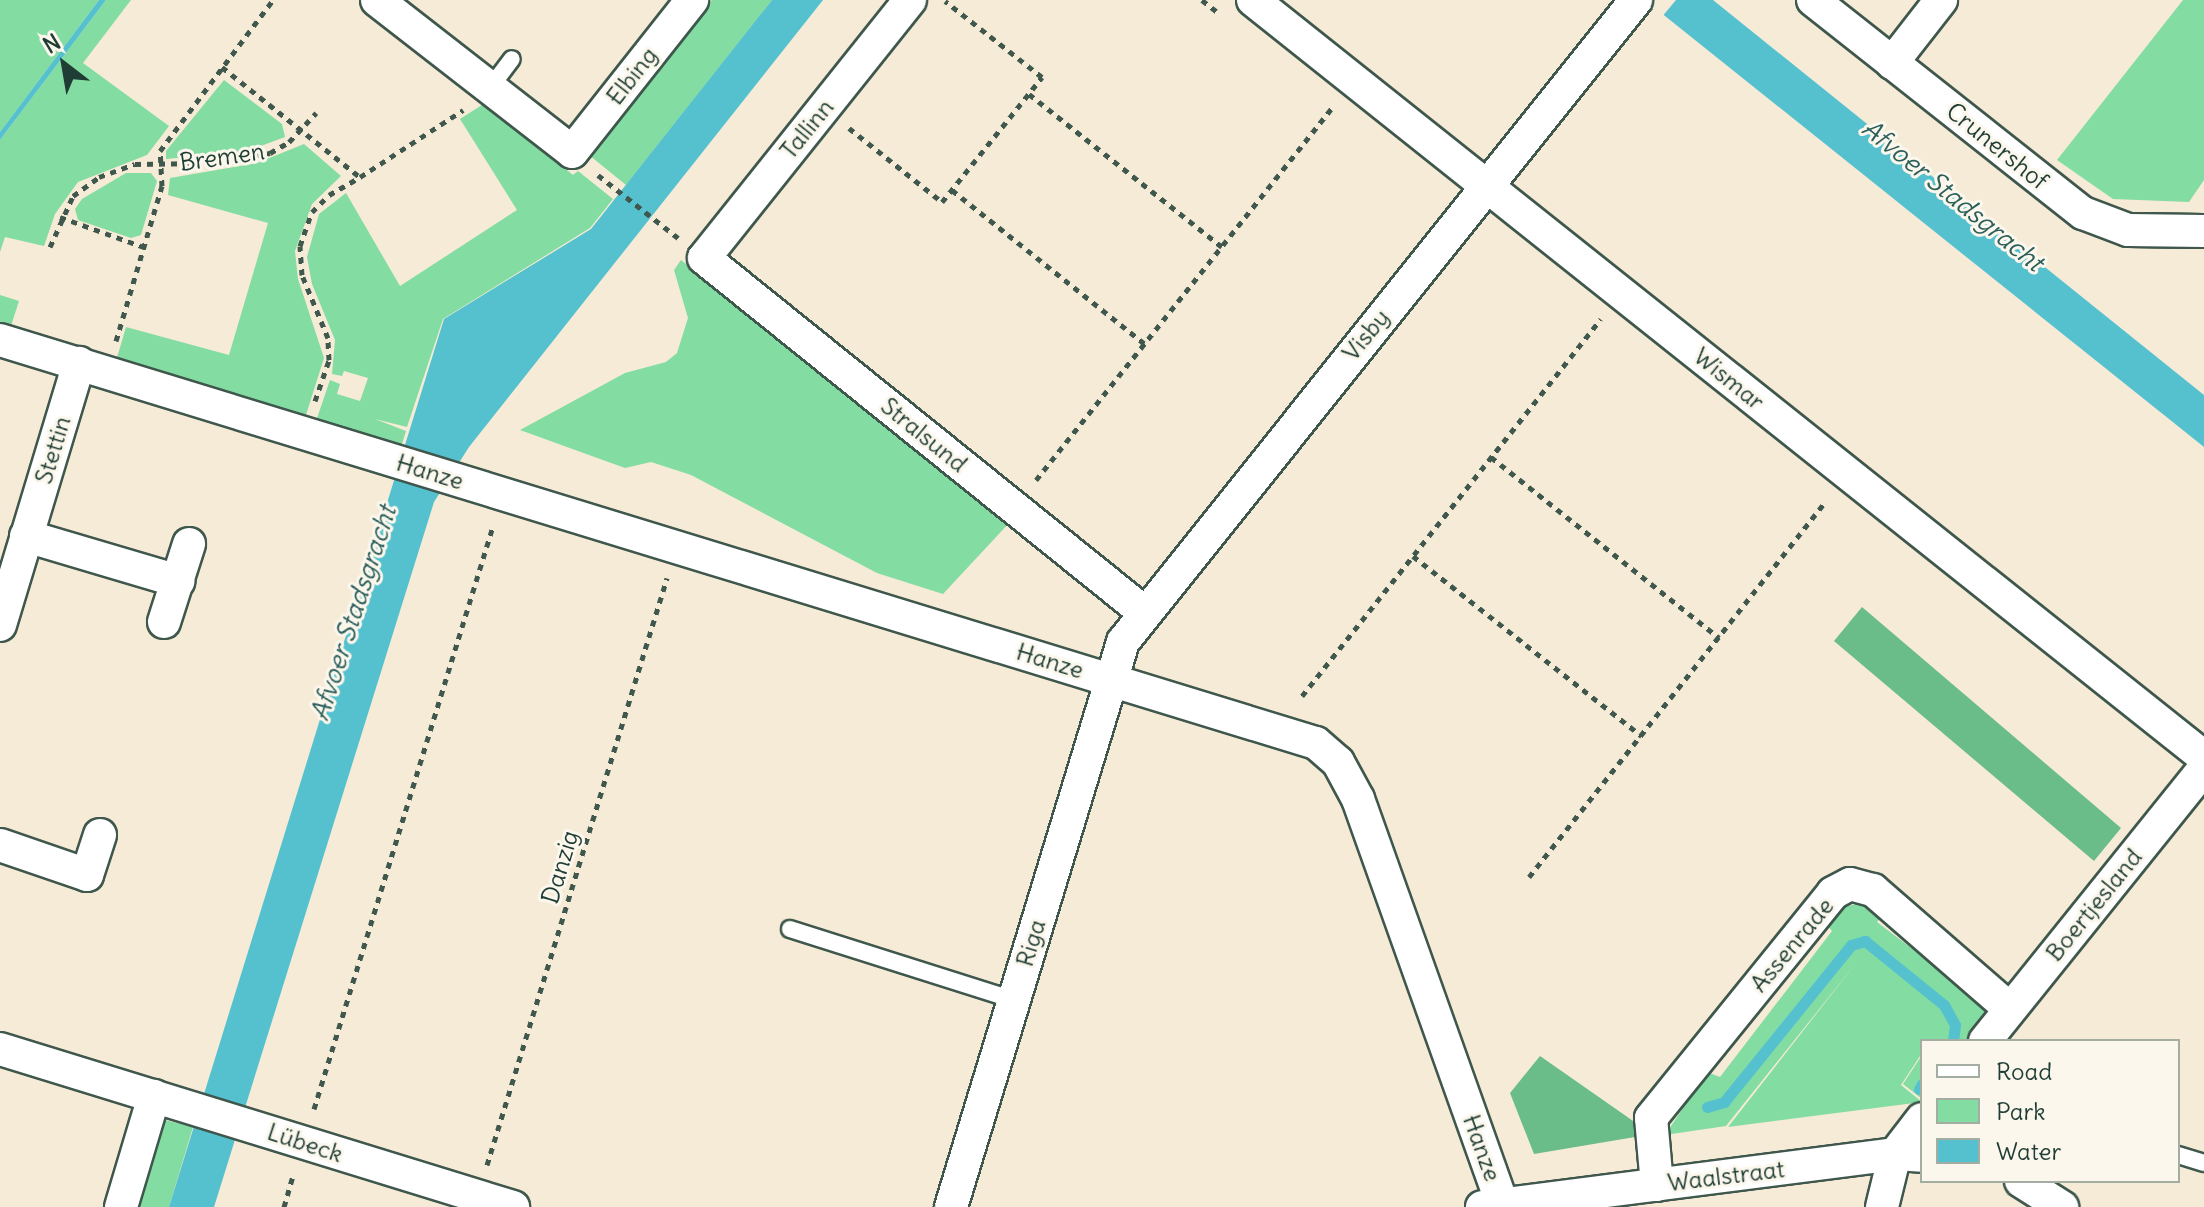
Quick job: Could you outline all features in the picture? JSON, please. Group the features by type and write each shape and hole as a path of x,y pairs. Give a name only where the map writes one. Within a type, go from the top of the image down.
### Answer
{"street":[{"name":"Elbing","path":"584,162 692,0"},
{"name":"Tallinn","path":"697,253 910,0"},
{"name":"Wismar","path":"1253,0 2204,757"},
{"name":"Visby","path":"1110,679 1123,642 1145,613 1636,0"},
{"name":"Crunershof","path":"1813,0 2094,219 2128,230 2204,231"},
{"path":"1892,63 1941,0"},
{"path":"394,5 478,98 584,162"},
{"name":"Stralsund","path":"697,253 1145,613"},
{"name":"Hanze","path":"0,340 1301,737 1338,762 1361,808 1492,1205"},
{"name":"Stettin","path":"0,625 26,536 93,368"},
{"path":"26,536 178,581"},
{"path":"164,622 189,544"},
{"name":"Riga","path":"951,1207 1110,679"},
{"name":"Boertjesland","path":"1987,1039 2204,769"},
{"path":"0,845 87,875 100,835"},
{"name":"Assenrade","path":"1667,1192 1651,1118 1833,893 1850,884 1873,890 2010,1009"},
{"name":"Lübeck","path":"0,1049 258,1128 461,1198 513,1207"},
{"path":"121,1207 162,1099"},
{"path":"1882,1207 1920,1124"},
{"name":"Waalstraat","path":"1492,1205 1667,1192 1908,1155"},
{"path":"2024,1183 2062,1207"}],"lane":[{"path":"478,98 512,59"},
{"path":"790,929 1014,1000"},
{"path":"2180,1156 2204,1163"}],"path":[{"name":"Bremen","path":"273,0 173,129 160,151 159,166 270,153 316,113"},
{"path":"842,122 942,202 995,142 1042,77 944,0"},
{"name":"Bremen","path":"222,67 360,177"},
{"path":"1029,94 1222,247"},
{"path":"305,433 329,360 328,338 302,275 300,246 312,212 329,195 478,98"},
{"path":"1039,477 1331,110"},
{"path":"584,162 697,253"},
{"path":"50,247 60,217 73,196 99,177 135,164 159,166 162,186 144,247 93,368"},
{"path":"952,190 1144,343"},
{"path":"60,217 144,247"},
{"path":"1302,696 1601,319"},
{"path":"1491,457 1719,638"},
{"path":"1529,877 1847,474"},
{"path":"304,1144 502,494"},
{"name":"Danzig","path":"461,1198 677,547"},
{"path":"1413,556 1642,736"}],"green space":[{"path":"0,0 99,0 0,132"},
{"path":"106,0 131,0 83,63 169,126 147,155 78,182 55,214 44,246 5,237 0,252 0,140"},
{"path":"712,0 772,0 626,185 589,155"},
{"path":"2183,0 2204,0 2204,180 2189,202 2113,199 2057,160"},
{"path":"224,80 282,124 285,137 247,151 166,159 166,151"},
{"path":"485,103 573,175 578,171 613,199 590,228 443,319 407,427 375,419 406,431 401,447 316,421 330,380 340,384 337,394 360,401 368,378 344,371 342,376 332,374 335,340 312,284 307,257 319,214 346,193 400,286 517,210 460,119"},
{"path":"304,144 341,176 312,204 295,251 298,279 324,358 305,418 116,361 126,327 229,355 268,223 168,195 170,178 257,163"},
{"path":"126,173 151,173 157,181 141,235 131,238 78,220 75,209 82,199"},
{"path":"681,260 1010,522 943,594 877,573 691,475 651,462 625,468 520,430 625,373 666,362 677,353 688,318 674,270"},
{"path":"0,295 19,301 10,329 0,326"},
{"path":"1862,607 2121,828 2094,861 1834,641"},
{"path":"1863,902 1888,909 1877,922 1985,1004 1983,1020 1969,1039 1920,1039 1920,1056 1901,1085 1920,1102 1728,1127 1856,963 1726,1126 1665,1135 1707,1072 1720,1077 1832,931 1825,923 1841,908"},
{"path":"1540,1056 1636,1123 1635,1137 1534,1154 1510,1093"},
{"path":"1920,1058 1920,1097 1903,1084"},
{"path":"157,1118 193,1127 169,1207 132,1207"}],"water":[{"path":"99,0 106,0 0,140 0,132"},
{"name":"Afvoer Stadsgracht","path":"772,0 823,0 469,447 434,502 214,1207 169,1207 444,319 591,229"},
{"name":"Afvoer Stadsgracht","path":"1645,0 1713,0 2204,395 2204,447"}],"pier":[{"path":"1641,0 1676,0 1661,18"}],"waterway":[{"path":"1707,1107 1724,1102 1851,945 1865,941 1944,1005 1955,1025 1953,1039"}]}
